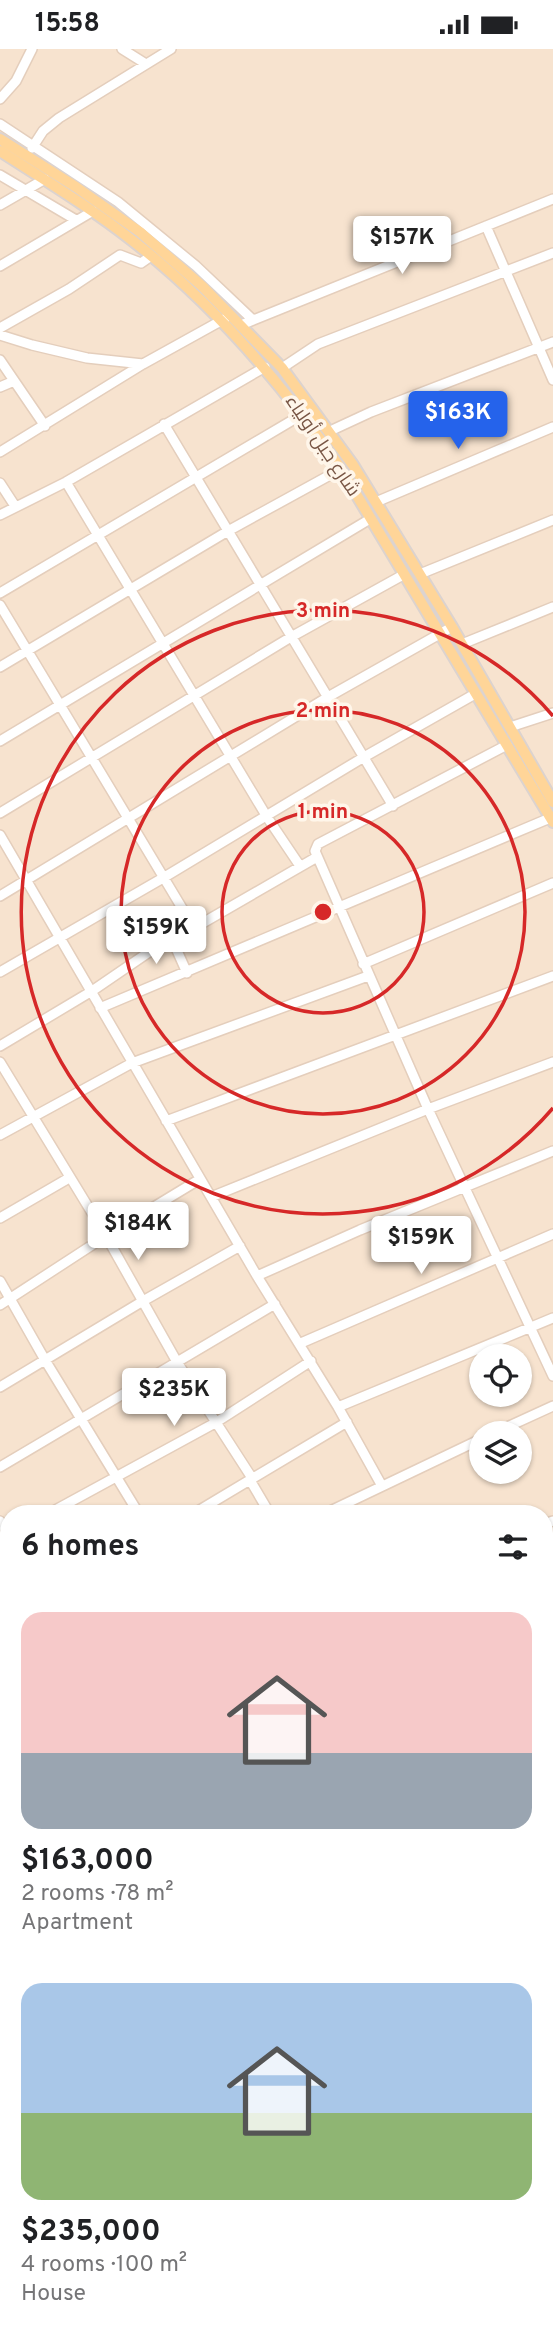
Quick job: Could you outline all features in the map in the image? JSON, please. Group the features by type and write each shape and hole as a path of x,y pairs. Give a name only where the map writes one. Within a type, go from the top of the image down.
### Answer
{"main road":[{"name":"شارع جبل أولياء","path":"0,139 139,232 202,286 303,414 341,469 552,820"},
{"name":"شارع جبل أولياء","path":"0,151 93,211 226,318 241,325 282,368 330,431 376,502 553,801"}],"street":[{"path":"0,99 16,81 32,49"},
{"path":"122,49 146,64"},
{"path":"28,156 43,131 59,118 171,49"},
{"path":"0,124 118,202 196,266 253,320"},
{"path":"0,175 76,221"},
{"path":"0,205 45,179"},
{"path":"241,325 553,199"},
{"path":"0,266 93,211"},
{"path":"486,226 553,380"},
{"path":"282,368 318,344 553,253"},
{"path":"0,328 69,289 120,255 141,263 151,256"},
{"path":"0,452 226,318"},
{"path":"0,335 87,358 143,365"},
{"path":"330,431 371,412 553,342"},
{"path":"0,360 45,426"},
{"path":"0,515 66,482 265,367"},
{"path":"0,387 14,381"},
{"path":"0,593 303,414"},
{"path":"164,424 393,806"},
{"path":"376,502 553,427"},
{"path":"0,667 228,531 341,469"},
{"path":"66,482 267,817 300,866"},
{"path":"0,483 15,506"},
{"path":"0,741 370,519"},
{"path":"420,574 553,520"},
{"path":"0,813 291,637 403,575"},
{"path":"0,605 194,928"},
{"path":"462,644 553,607"},
{"path":"0,896 328,697 452,627"},
{"path":"0,972 475,694"},
{"path":"510,727 553,713"},
{"path":"507,745 318,844 315,851 394,1035 553,1376"},
{"path":"100,1008 552,820"},
{"path":"0,835 257,1276 301,1343 382,1486"},
{"path":"0,1046 92,991 171,937 194,928 317,857"},
{"path":"363,964 553,883"},
{"path":"171,937 187,973"},
{"path":"0,1135 132,1063 368,976"},
{"path":"166,1121 553,976"},
{"path":"0,1062 106,1235 177,1362 265,1505"},
{"path":"211,1197 428,1109 553,1062"},
{"path":"257,1276 360,1230 553,1151"},
{"path":"0,1218 69,1178"},
{"path":"0,1305 106,1235 200,1179"},
{"path":"301,1343 553,1234"},
{"path":"0,1387 240,1246"},
{"path":"0,1281 134,1505"},
{"path":"0,1467 275,1304"},
{"path":"338,1407 553,1318"},
{"path":"65,1505 215,1423 311,1361"},
{"path":"520,1421 553,1406"},
{"path":"208,1505 347,1422"},
{"path":"343,1505 469,1445"}],"shaded area":[{"path":"0,49 553,49 553,1505 0,1505"}]}
